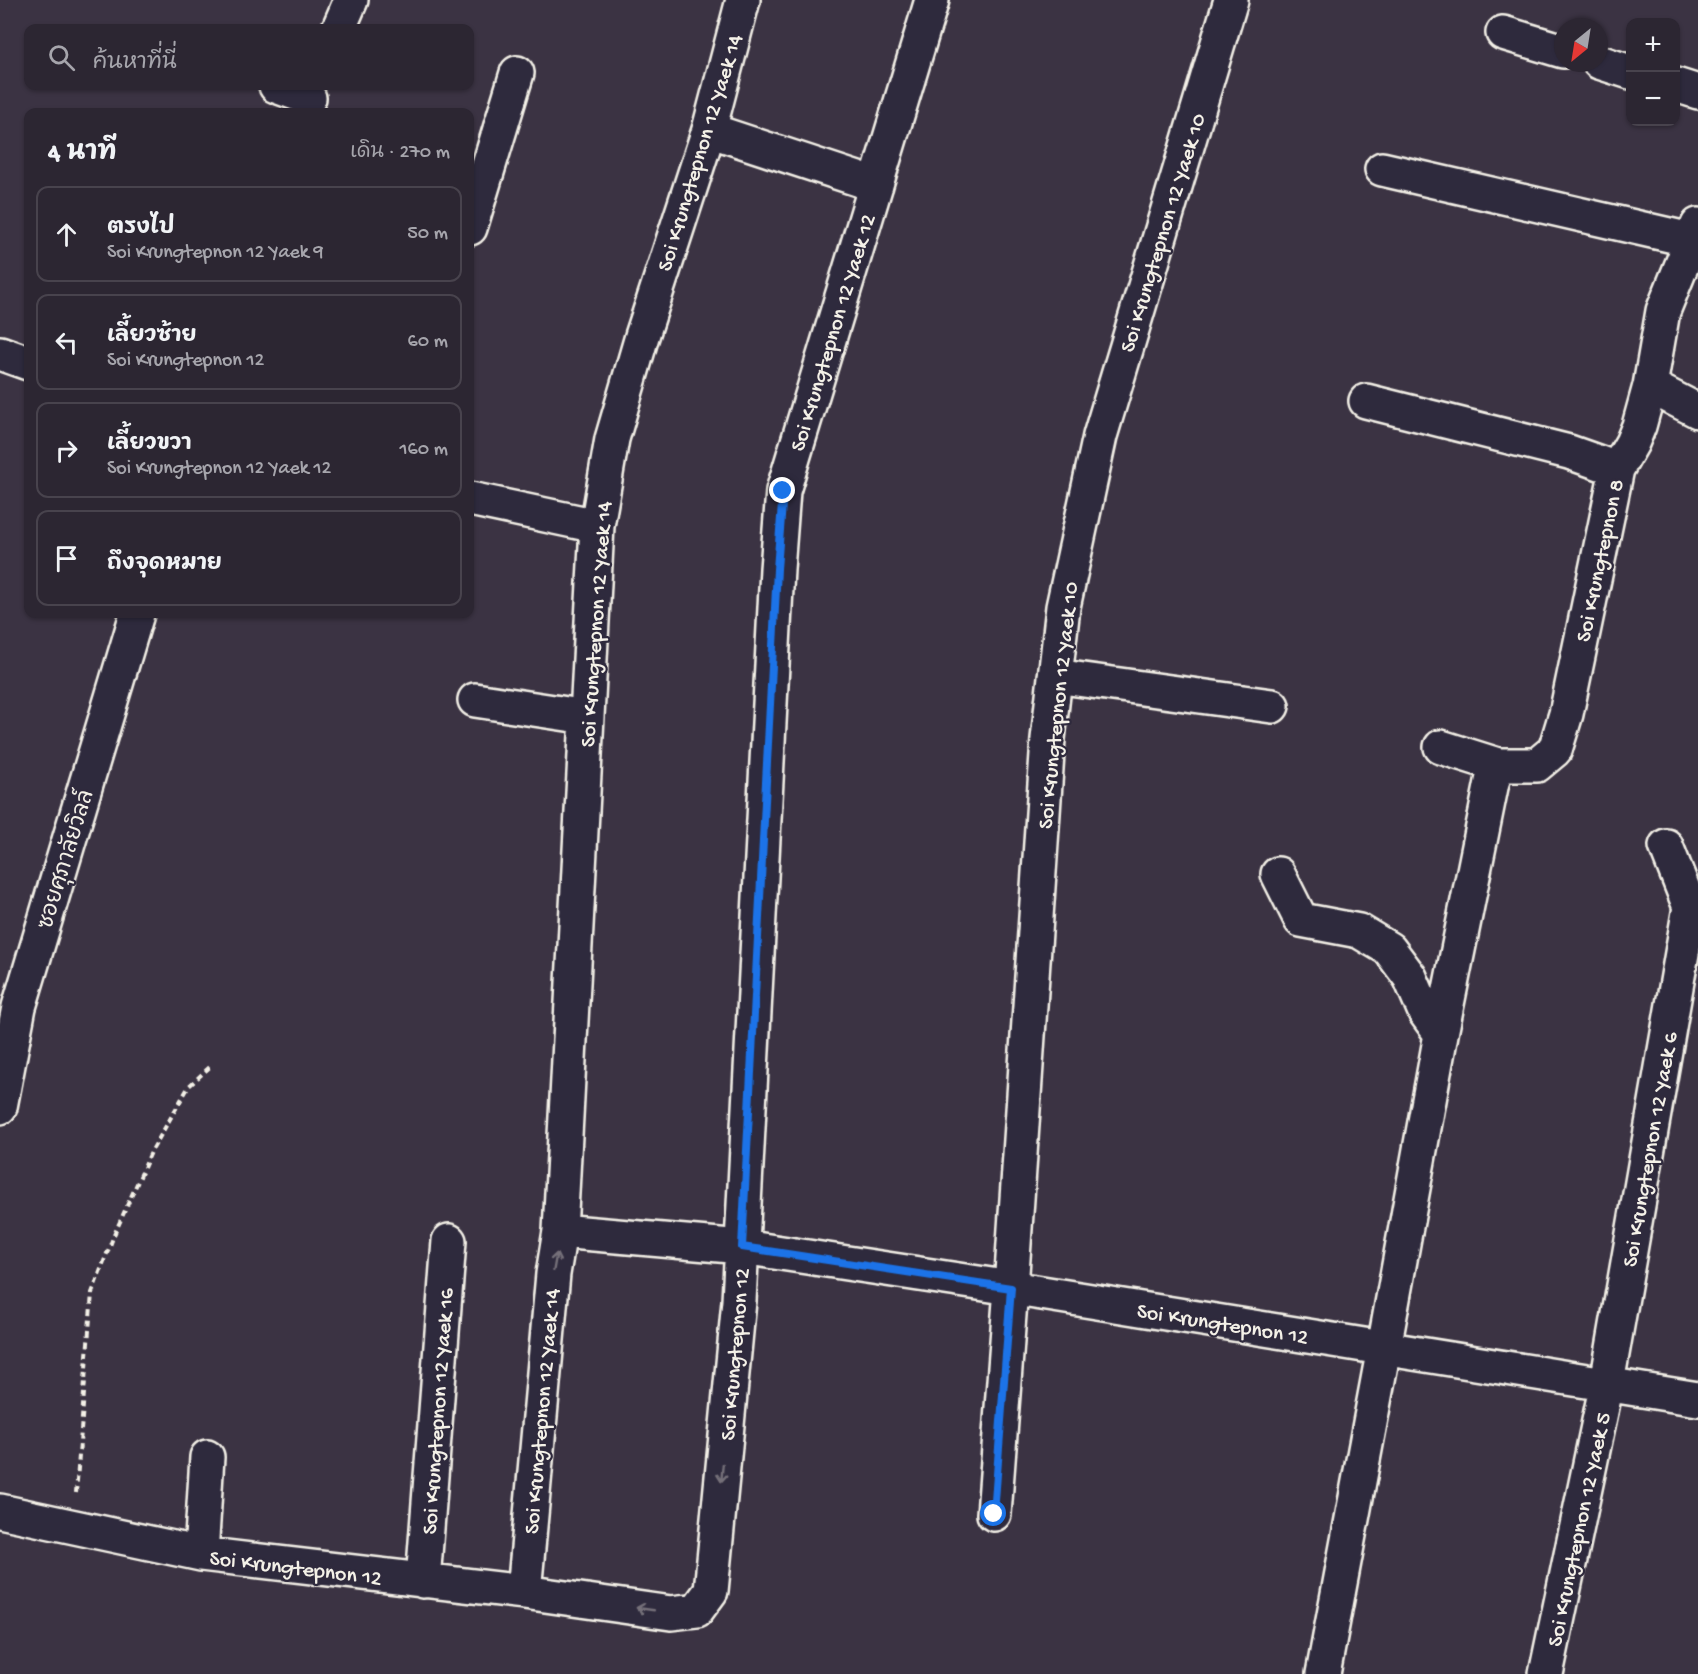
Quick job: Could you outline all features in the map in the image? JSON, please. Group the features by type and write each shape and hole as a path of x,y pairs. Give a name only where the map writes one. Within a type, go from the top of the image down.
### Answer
{"street":[{"path":"341,24 351,0"},
{"name":"Soi Krungtepnon 12 Yaek 14","path":"524,1592 553,1274 560,1231 597,526 612,439 642,336 709,130 743,0"},
{"name":"Soi Krungtepnon 12 Yaek 12","path":"742,1247 783,491 932,0"},
{"name":"Soi Krungtepnon 12 Yaek 10","path":"994,1514 1048,739 1063,607 1100,436 1230,0"},
{"path":"1503,33 1554,48"},
{"path":"1608,65 1626,71"},
{"path":"474,215 517,73"},
{"path":"1680,86 1698,92"},
{"path":"286,90 309,99"},
{"path":"709,130 876,185"},
{"path":"1382,169 1694,233"},
{"name":"Soi Krungtepnon 8","path":"1441,747 1498,765 1537,765 1555,750 1566,714 1617,469 1639,426 1650,386 1663,311 1694,233"},
{"path":"0,353 24,362"},
{"path":"1650,386 1698,411"},
{"path":"1366,401 1569,452 1617,469"},
{"path":"474,500 597,526"},
{"name":"ซอยศุภาลัยวิลล์","path":"0,1107 19,1007 136,618"},
{"path":"1055,676 1272,706"},
{"path":"475,700 587,717"},
{"path":"1323,1674 1441,1034 1492,782 1498,765"},
{"name":"Soi Krungtepnon 12 Yaek 6","path":"1607,1383 1690,908 1666,846"},
{"path":"1278,874 1301,920 1359,932 1389,949 1410,977 1425,1012 1441,1034"},
{"path":"560,1231 742,1247"},
{"name":"Soi Krungtepnon 12 Yaek 16","path":"423,1581 449,1241"},
{"name":"Soi Krungtepnon 12","path":"0,1511 201,1554 524,1592 671,1613 698,1610 711,1591 739,1302 742,1247 1698,1399"},
{"name":"Soi Krungtepnon 12 Yaek 5","path":"1546,1674 1607,1383"},
{"path":"201,1554 207,1457"}],"path":[{"path":"73,1527 92,1293 114,1235 151,1152 189,1086 212,1065"}],"route":[{"path":"783,491 742,1247 1011,1288 994,1514"}]}
